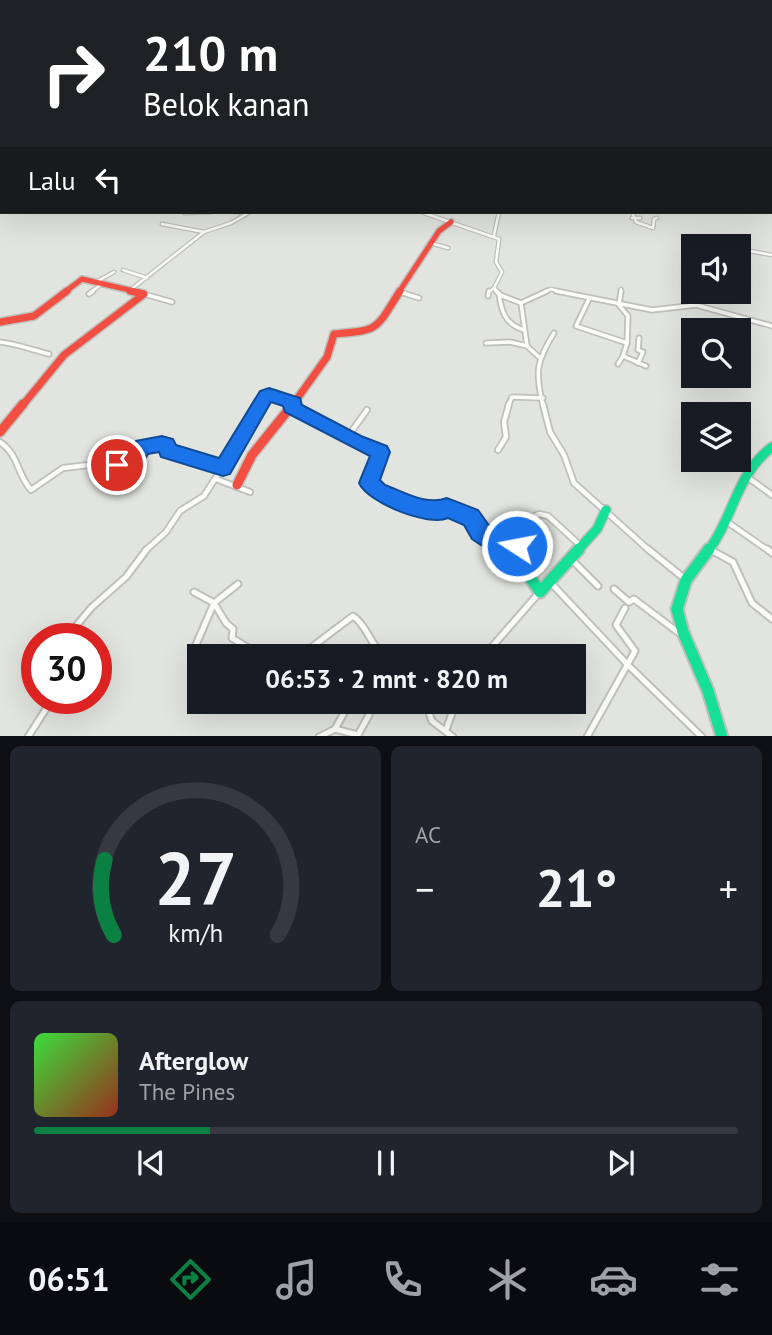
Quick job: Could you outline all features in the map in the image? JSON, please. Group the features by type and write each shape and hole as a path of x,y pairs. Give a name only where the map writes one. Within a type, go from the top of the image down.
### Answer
{"street":[{"path":"129,291 204,232 231,223 246,214"},
{"path":"427,214 494,235 499,240 496,262 502,272 488,296"},
{"path":"494,235 499,214"},
{"path":"632,214 639,226 652,228 654,219 657,218"},
{"path":"632,218 640,218"},
{"path":"237,485 252,455 331,352 334,334 372,330 439,231 451,222"},
{"path":"162,224 204,232"},
{"path":"431,243 449,248"},
{"path":"751,252 772,256"},
{"path":"123,270 147,278"},
{"path":"89,294 114,272"},
{"path":"0,322 34,316 79,279 172,302"},
{"path":"494,288 520,303"},
{"path":"520,303 550,289 589,299 663,310 692,305 772,327"},
{"path":"618,364 627,343 628,319 619,304 621,289"},
{"path":"398,292 419,298"},
{"path":"499,293 504,317 512,327 524,330"},
{"path":"0,432 60,359 144,294"},
{"path":"589,299 576,326 627,343"},
{"path":"520,303 527,346"},
{"path":"554,333 539,357 537,380 550,432 564,455 575,483 658,558 687,580"},
{"path":"638,363 643,352 638,350 639,338"},
{"path":"0,342 19,344 26,349 49,354"},
{"path":"486,343 508,342 527,346 539,357"},
{"path":"623,356 646,366"},
{"path":"78,623 92,607 126,577 143,553 166,532 180,511 199,501 223,468 266,395 292,405 348,437 381,452 369,483 378,492 428,510 439,512 447,508 471,517 480,531 517,558 540,592"},
{"path":"498,450 506,437 502,429 503,417 512,397 543,398"},
{"path":"348,437 367,410"},
{"path":"0,440 14,452 22,478 31,490 63,468 71,470 105,463 130,463 143,447 162,444 166,444 168,451 223,468"},
{"path":"722,736 677,606 687,580 726,521 744,475 756,457 772,447"},
{"path":"744,475 772,495"},
{"path":"216,479 250,492"},
{"path":"494,644 599,526 606,510"},
{"path":"517,558 518,539 525,521 539,514 548,516 581,547"},
{"path":"726,521 772,553"},
{"path":"709,549 733,562 752,603 772,619"},
{"path":"570,558 598,586"},
{"path":"549,582 701,736"},
{"path":"196,644 214,603 238,584"},
{"path":"614,589 629,602 634,599 687,640"},
{"path":"194,592 214,603 226,623 232,626 232,638 242,644"},
{"path":"588,736 635,651 616,625 625,608"},
{"path":"316,644 353,616 359,620 370,644"},
{"path":"30,736 43,714"},
{"path":"321,736 335,729 343,714"},
{"path":"428,714 452,736"},
{"path":"446,730 452,714"},
{"path":"335,729 358,735 369,715"}],"traffic: fast":[{"path":"291,407 381,452 369,483 376,488 419,507 440,510 447,508 474,519 480,531 517,558 540,592 597,529 606,510"},
{"path":"722,736 708,691 679,620 678,600 686,580 723,527 747,472 762,454 772,447"}],"traffic: jam":[{"path":"237,485 252,455 268,438 327,357 334,334 369,331 379,324 439,231 451,222"},
{"path":"0,322 34,316 82,279 144,294 64,355 0,432"}],"route":[{"path":"117,465 123,461 132,463 143,447 166,444 168,451 223,468 269,395 294,403 291,407 381,452 369,483 378,492 406,500 420,508 439,512 447,508 471,517 480,531 517,558 517,546"}]}
